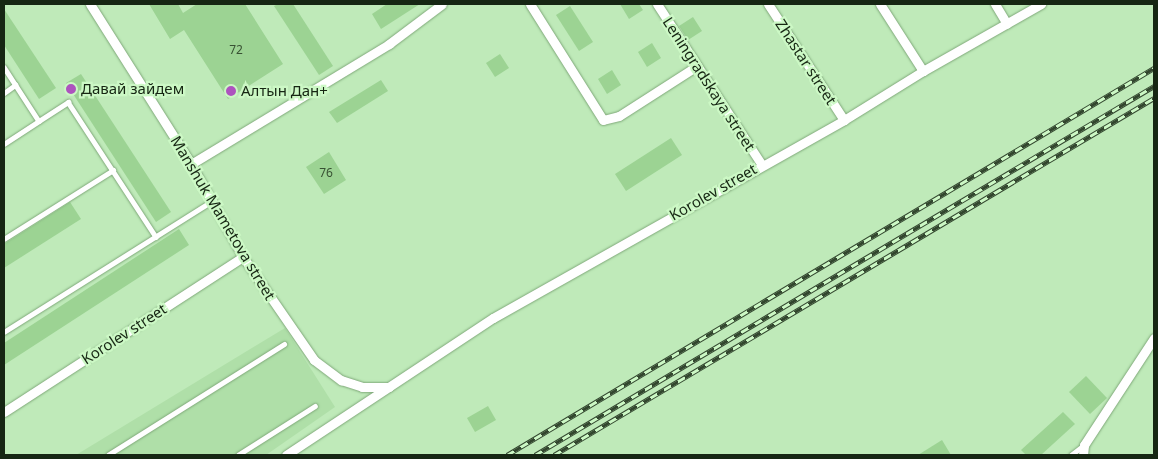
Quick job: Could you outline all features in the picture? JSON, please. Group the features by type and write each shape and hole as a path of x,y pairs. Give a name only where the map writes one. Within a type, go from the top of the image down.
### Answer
{"street":[{"name":"Manshuk Mametova street","path":"90,4 191,164 243,257 314,360 341,380 362,387 390,387"},
{"path":"191,164 389,44 442,4"},
{"path":"530,4 603,120 619,116 697,66"},
{"name":"Leningradskaya street","path":"657,4 762,165"},
{"name":"Zhastar street","path":"768,4 844,120"},
{"path":"880,4 923,71"},
{"path":"994,4 1007,24"},
{"name":"Korolev street","path":"286,455 340,417 390,387 493,318 844,120 923,71 1041,4"},
{"name":"Korolev street","path":"4,412 243,257"},
{"path":"1083,455 1084,445 1154,338"}],"lane":[{"path":"4,67 39,121"},
{"path":"4,93 15,85"},
{"path":"4,144 68,102 156,237"},
{"path":"4,239 113,170"},
{"path":"4,332 212,202"},
{"path":"108,455 284,344"},
{"path":"238,455 315,406"},
{"path":"1070,455 1084,445"}],"shaded area":[{"path":"285,328 335,407 266,455 76,455"}],"building":[{"path":"149,4 178,4 183,13 197,4 245,4 283,64 228,99 184,30 170,39"},
{"path":"278,4 293,4 333,66 319,75 274,6"},
{"path":"387,4 420,4 381,29 372,14"},
{"path":"620,4 639,4 643,10 629,19"},
{"path":"570,6 593,42 579,51 556,15"},
{"path":"4,9 56,88 39,99 4,45"},
{"path":"693,17 702,31 688,40 679,26"},
{"path":"652,43 661,58 647,67 638,52"},
{"path":"500,54 509,68 495,77 486,63"},
{"path":"612,70 621,85 607,94 598,79"},
{"path":"81,74 171,212 156,222 66,83"},
{"path":"381,80 388,91 337,123 329,112"},
{"path":"671,138 682,155 626,191 615,174"},
{"path":"329,152 346,180 324,194 306,167"},
{"path":"70,202 81,219 4,268 4,244"},
{"path":"179,229 189,245 4,365 4,343"},
{"path":"1086,376 1107,398 1090,414 1069,392"},
{"path":"488,406 496,420 475,432 467,418"},
{"path":"1063,412 1075,424 1041,455 1026,455 1021,450"},
{"path":"942,440 951,455 918,455"}],"railway":[{"path":"507,455 1154,68"},
{"path":"535,455 1154,86"},
{"path":"554,455 1154,98"}],"place":[{"name":"Давай зайдем","path":"71,89"},
{"name":"Алтын Дан+","path":"231,91"}]}
